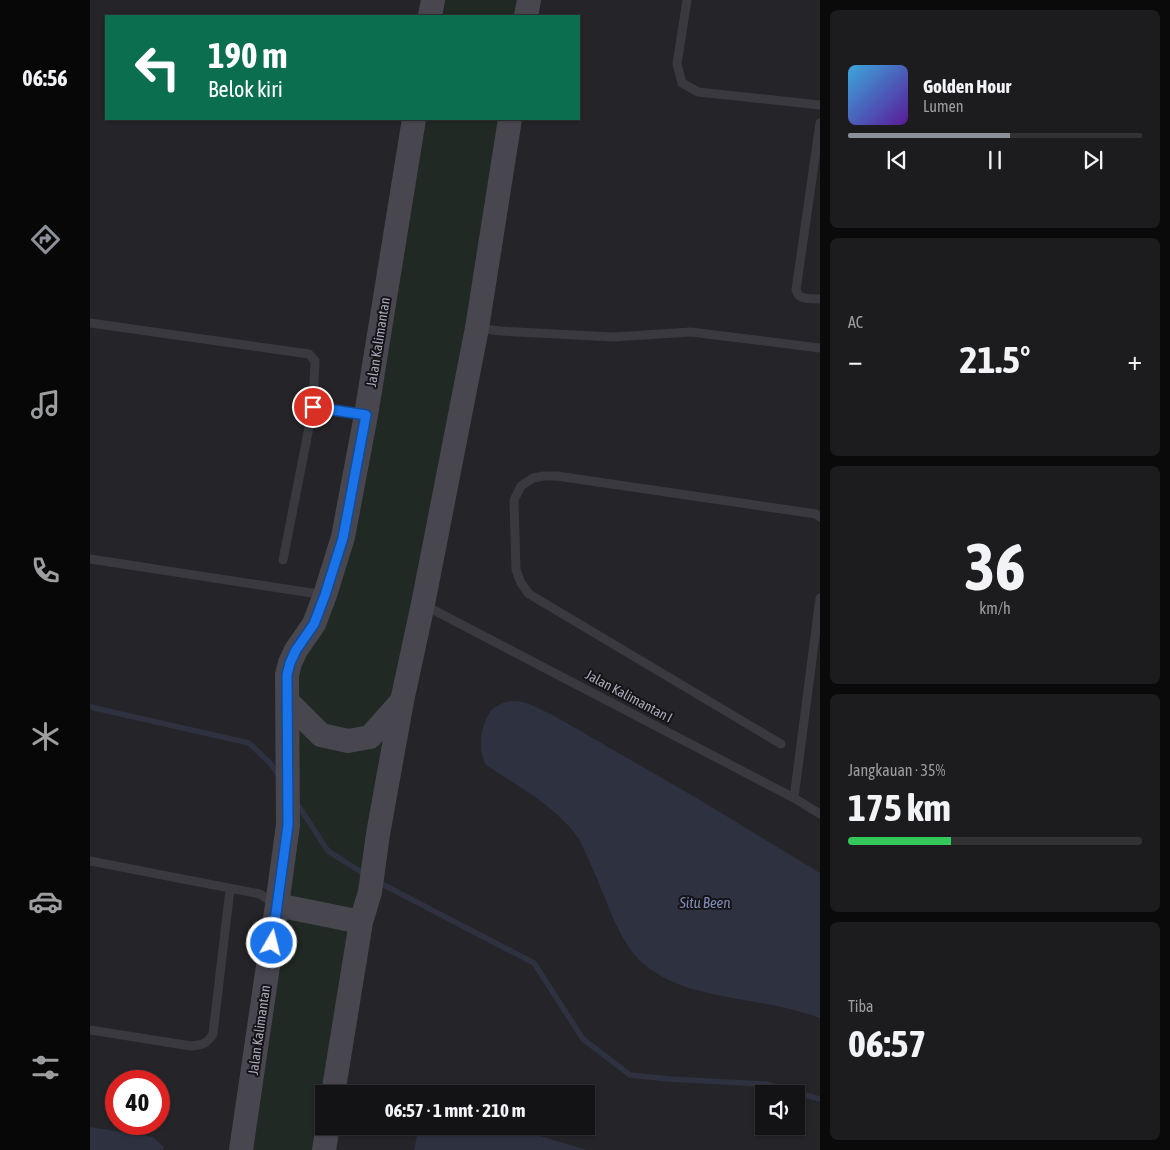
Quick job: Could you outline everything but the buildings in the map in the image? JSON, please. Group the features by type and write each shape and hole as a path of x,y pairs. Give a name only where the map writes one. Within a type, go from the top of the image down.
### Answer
{"street":[{"path":"430,15 433,0"},
{"path":"526,15 529,0"},
{"name":"Jalan Kalimantan","path":"241,1150 288,825 287,675 296,650 314,624 343,538 366,415 414,120"},
{"path":"334,1085 361,922 370,892 378,834 402,700 423,604 477,328 510,120"},
{"path":"288,702 321,735 348,741 370,738 402,700"},
{"path":"277,905 361,922"},
{"path":"324,1150 326,1135"}],"lane":[{"path":"687,0 677,64 682,83 698,92 820,105"},
{"path":"820,123 796,290 797,295 801,298 820,299"},
{"path":"90,322 309,354 314,361 313,407 283,560"},
{"path":"477,328 613,337 691,332 820,348"},
{"path":"313,407 366,415"},
{"path":"781,744 529,594 521,583 516,570 514,500 521,486 534,478 557,476 816,514 820,517"},
{"path":"90,559 325,595"},
{"path":"794,798 820,598"},
{"name":"Jalan Kalimantan I","path":"423,604 794,798 820,814"},
{"path":"90,861 260,894 277,905"},
{"path":"90,1030 191,1046 201,1045 208,1041 213,1034 230,889"}],"shaded area":[{"path":"90,0 820,0 820,1150 90,1150"},
{"path":"433,0 525,0 522,15 430,15"},
{"path":"414,120 505,120 326,1085 315,1085 315,1135 324,1135 324,1150 241,1150 277,905 288,702 314,624"}],"water":[{"name":"Situ Been","path":"511,701 527,703 551,714 700,800 820,873 820,1018 783,1007 686,987 652,971 638,958 619,931 579,839 570,827 524,789 486,765 483,759 481,738 484,724 494,708"},
{"path":"90,1127 105,1129 105,1135 153,1137 164,1147 163,1150 90,1150"},
{"path":"417,1135 536,1135 587,1150 414,1150"}],"waterway":[{"path":"90,707 249,743 270,763 280,777"},
{"path":"296,802 328,851 366,875"},
{"path":"378,882 534,963 583,1039 630,1075 766,1084 820,1099"}],"route":[{"path":"272,943 288,825 287,675 296,650 314,624 343,538 366,415 313,407"}]}
